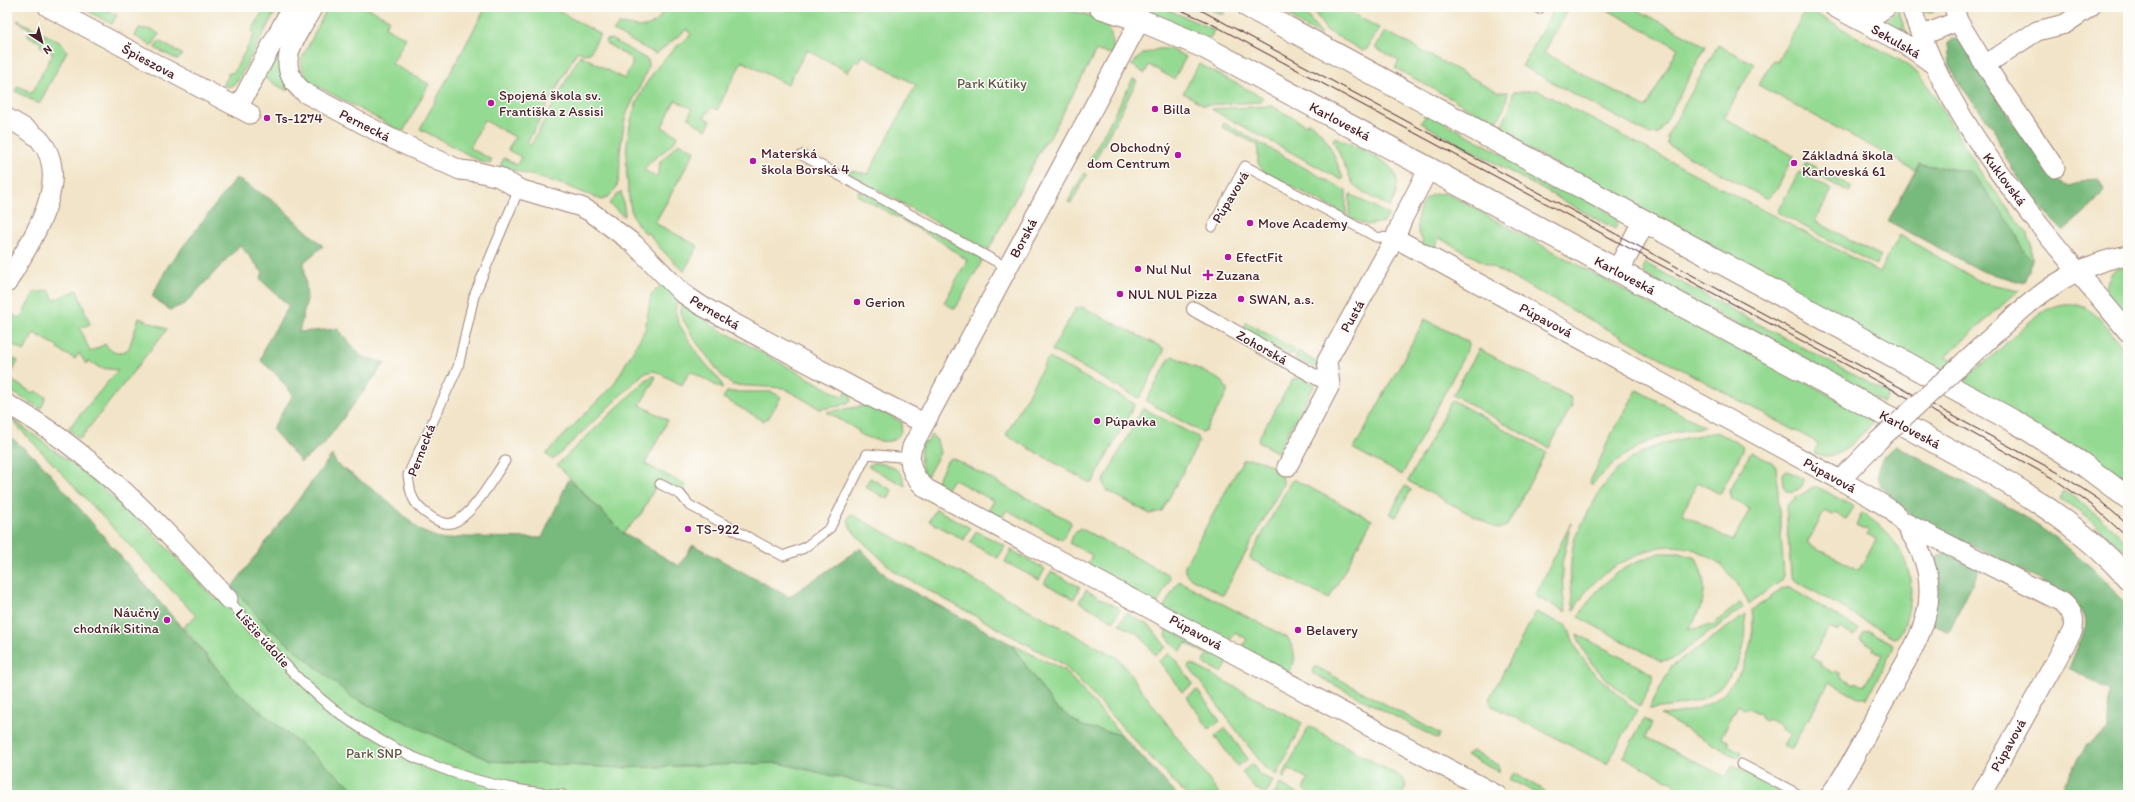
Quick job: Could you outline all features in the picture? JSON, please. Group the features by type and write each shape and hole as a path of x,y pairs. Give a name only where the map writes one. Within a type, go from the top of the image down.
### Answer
{"main road":[{"name":"Karloveská","path":"1100,7 1140,20 1204,47 1978,465 2032,497 2091,541 2128,578"},
{"path":"1257,9 1644,222 2019,424 2081,463 2128,498"},
{"path":"1618,271 1644,222"}],"street":[{"name":"Špieszova","path":"48,7 244,111 292,7"},
{"name":"Pernecká","path":"313,7 290,49 286,62 289,74 296,87 342,113 460,170 478,172 499,177 519,189 581,207 591,212 634,244 677,288 700,305 874,399 924,423"},
{"name":"Sekulská","path":"1834,7 1908,46 1934,65"},
{"name":"Sekulská","path":"1856,19 1873,16 1888,7"},
{"name":"Kuklovská","path":"1911,7 1921,36 1934,65 1966,123 1985,153 2128,332"},
{"path":"1985,66 2037,31 2065,24 2090,7"},
{"path":"1921,36 1956,14 1985,66 2054,168"},
{"name":"Borská","path":"909,458 912,447 924,423 1140,20"},
{"path":"7,118 39,140 47,151 51,164 53,183 49,202 41,221 7,284"},
{"name":"Pustá","path":"1330,385 1327,361 1395,238 1403,218 1429,168"},
{"name":"Púpavová","path":"1395,238 1840,480 1879,503 1901,520 2062,602 2070,610 2074,620 2072,632 1981,795"},
{"path":"1840,480 1879,440 2037,296 2078,270 2109,258 2128,255"},
{"name":"Zohorská","path":"1194,309 1330,385"},
{"path":"1287,467 1330,385"},
{"name":"Líščie údolie","path":"7,404 42,426 113,482 190,556 228,599"},
{"name":"Púpavová","path":"909,458 914,475 927,489 1497,795"},
{"name":"Púpavová","path":"1830,795 1841,778 1923,627 1928,613 1930,597 1928,569 1915,539 1901,520"},
{"path":"1928,569 1929,556 1934,550 1944,545 1952,545"}],"lane":[{"path":"1536,7 1539,9 1540,7"},
{"path":"802,155 1008,268"},
{"name":"Púpavová","path":"1212,227 1245,166 1376,237 1395,238"},
{"name":"Pernecká","path":"505,461 467,515 451,524 436,521 420,510 410,494 408,475 458,367 474,296 519,189"},
{"path":"660,484 681,496 689,505 783,556 804,548 830,528 867,454 909,458"},
{"name":"Líščie údolie","path":"228,599 270,648 311,690 355,724 385,743 465,777 518,790 563,795"},
{"path":"1741,764 1800,795"}],"green space":[{"path":"80,7 99,7 117,15 112,24"},
{"path":"265,7 278,7 237,82 229,87 223,85 229,75 227,74 234,72 255,33 252,31"},
{"path":"298,7 308,7 287,91 261,76"},
{"path":"328,7 366,7 389,19 385,27 406,38 392,64 429,84 403,132 309,82 302,69 301,60"},
{"path":"486,7 551,7 600,34 590,53 584,54 577,51 527,143 531,145 580,55 624,79 632,66 632,59 606,43 606,40 611,39 648,60 648,65 643,80 625,119 620,149 617,186 614,192 609,196 602,200 564,185 500,166 504,158 517,165 521,157 508,150 515,137 484,120 470,148 492,160 490,164 480,161 420,129"},
{"name":"Park Kútiky","path":"661,7 1059,7 1102,19 1108,27 1111,35 1113,54 1096,51 1048,141 1046,140 1042,147 988,251 840,169 868,174 916,85 862,55 858,63 855,61 848,72 807,50 787,85 742,61 717,110 712,107 704,117 711,121 706,130 688,118 692,109 675,100 662,127 678,136 670,146 647,165 644,170 656,177 659,171 660,162 679,143 695,151 655,223 698,246 684,271 661,249 634,219 630,202 626,165 627,143 631,122 637,102 646,84 658,66 673,50 691,35 687,29 656,54 613,31 620,24 638,27 647,27 651,25 661,16"},
{"path":"1131,7 1162,7 1214,30 1210,39"},
{"path":"1205,7 1228,7 1223,15"},
{"path":"1286,7 1302,7 1321,35 1296,21 1288,13"},
{"path":"1311,7 1341,7 1379,28 1367,49 1363,51 1326,30"},
{"path":"1555,7 1569,7 1544,53 1646,108 1678,48 1602,7 1632,7 1706,46 1659,134 1650,135 1522,66"},
{"path":"1919,7 1943,7 1931,13 1924,12"},
{"path":"1806,9 1903,62 1918,74 1932,92 1983,176 2025,230 2031,243 2032,260 2024,252 2013,227 1971,172 1919,164 1915,170 1758,85 1773,60 1777,62"},
{"path":"1898,10 1908,38 1881,23"},
{"path":"18,20 61,43 67,51 39,104 15,91 18,86 32,93 53,53 40,46 41,43 27,35 30,29 17,21"},
{"path":"139,28 152,30 159,34 152,46 135,36"},
{"path":"1385,31 1498,92 1508,92 1505,106 1498,120 1492,121 1395,68 1399,61 1375,48"},
{"path":"1953,39 1958,39 2053,180 2071,187 2085,179 2098,178 2104,190 2092,206 2063,231 2048,216 2022,183 2005,157 1994,129 1955,78 1950,66 1948,42"},
{"path":"159,41 182,54 178,60 155,48"},
{"path":"1718,45 1754,64 1724,118 1794,156 1777,189 1767,199 1668,145 1667,136"},
{"path":"1158,49 1169,49 1186,57 1174,79 1149,65 1145,73 1131,65 1143,54"},
{"path":"1199,64 1262,97 1263,99 1259,102 1204,105 1183,93"},
{"path":"1133,79 1137,81 1093,164 1090,166 1087,165"},
{"path":"1537,90 1879,272 1900,235 1981,282 2019,290 1946,356 1974,372 2039,314 2059,305 2070,304 2081,306 2092,312 2107,327 2128,354 2128,486 1498,132 1510,108 1513,92"},
{"path":"1272,106 1306,125 1308,122 1321,133 1334,155 1343,178 1342,180 1211,109"},
{"path":"1427,113 1616,216 1618,223 1615,229 1421,123"},
{"path":"1224,123 1346,191 1346,215 1263,171 1258,163 1258,145 1222,127"},
{"path":"1335,137 1364,150 1390,167 1396,176 1397,187 1390,207 1361,191 1353,184 1333,140"},
{"path":"1806,162 1852,187 1849,192 1803,168"},
{"path":"1919,164 1971,172 2013,227 2024,252 2032,260 2025,283 1984,272 1888,221"},
{"path":"1799,172 1832,190 1815,221 1881,256 1876,265 1777,212"},
{"path":"1084,173 1087,175 1071,203 1068,202"},
{"path":"236,178 275,202 323,246 304,262 307,299 299,332 338,329 362,357 385,363 323,445 301,462 272,429 293,395 275,373 261,361 265,346 289,306 260,279 263,273 240,245 185,304 170,310 152,296 168,266"},
{"path":"859,190 983,259 955,309 944,303 967,260 940,241 857,195"},
{"path":"621,191 625,213 624,216 609,204"},
{"path":"1443,193 1448,194 1657,308 1660,303 1876,420 1856,440 1840,452 1823,456 1814,453 1818,443 1439,238 1431,253 1421,245 1423,241 1417,225 1419,212 1424,201 1428,197"},
{"path":"1350,194 1389,215 1384,222 1367,225 1349,217"},
{"path":"2128,261 2128,319 2106,291 2108,281 2112,273 2119,266"},
{"path":"1645,263 1889,394 1883,403 1645,275 1643,269"},
{"path":"664,283 678,298 675,311 679,324 699,356 721,382 722,389 690,371 682,385 655,371 644,373 553,460 546,454 614,384 645,330 651,295"},
{"path":"49,290 54,300 77,290 90,324 80,328 90,352 105,344 113,352 119,353 125,351 129,348 139,318 167,329 80,439 68,429 118,370 100,368 89,361 86,364 79,353 75,359 57,349 59,347 34,333 24,351 7,342 8,312 20,319 35,291 42,292"},
{"path":"681,301 711,317 708,323 843,397 847,390 851,395 851,401 840,406 820,409 784,388 732,385 722,376 695,340 681,316"},
{"path":"1082,307 1163,348 1164,351 1140,397 1138,398 1053,351 1052,349 1076,308"},
{"path":"1425,319 1468,342 1469,346 1402,475 1354,449"},
{"path":"1246,322 1294,349 1293,353 1289,355 1244,330"},
{"path":"1479,349 1570,397 1572,405 1549,448 1453,395"},
{"path":"1298,351 1319,364 1319,369 1295,359"},
{"path":"7,355 18,361 9,379 33,393 35,391 46,397 41,409 7,389"},
{"path":"1173,356 1222,381 1227,389 1227,393 1205,431 1201,432 1146,401 1170,358"},
{"path":"1049,358 1135,404 1093,482 1088,482 1006,435"},
{"path":"654,376 656,377 640,405 668,420 645,464 686,485 682,492 659,480 641,514 623,533 557,465 647,379"},
{"path":"1302,378 1315,385 1277,452 1260,443 1258,439 1293,379"},
{"path":"1637,390 1705,427 1671,433 1643,444 1617,461 1592,485 1590,482 1610,437"},
{"path":"727,392 772,392 781,397 768,419 766,418 764,421 723,398"},
{"path":"1452,400 1546,452 1507,526 1498,529 1408,481"},
{"path":"869,405 902,422 901,431 897,437 886,441 872,439 858,433 859,431 827,412"},
{"path":"1143,408 1198,437 1199,442 1162,511 1150,514 1106,490 1103,482"},
{"name":"Park SNP","path":"7,415 86,474 152,532 216,600 232,587 268,627 353,698 491,761 620,768 779,763 914,795 361,795 235,690 183,627 196,616"},
{"path":"1717,432 1742,445 1743,450 1720,494 1698,482 1682,514 1733,541 1750,509 1731,499 1729,491 1751,452 1773,463 1776,467 1784,576 1781,581 1749,604 1734,579 1714,560 1703,553 1690,548 1675,546 1660,547 1629,559 1612,568 1590,587 1574,610 1571,558 1574,541 1599,492 1612,475 1628,461 1656,446 1676,440"},
{"path":"7,434 40,462 235,690 361,795 7,795"},
{"path":"931,435 937,440 940,453 926,478 921,464 921,451 923,441 927,443"},
{"path":"1896,445 1990,496 2050,535 2079,556 2105,580 2128,607 2128,795 2058,795 2086,746 2108,730 2109,691 2069,668 2087,624 2084,615 2071,596 1910,515 1881,486 1878,477 1879,466 1884,456"},
{"path":"332,455 336,463 387,500 421,531 443,540 464,537 542,538 569,479 623,533 679,566 693,545 789,597 860,548 889,579 1011,644 1054,706 1082,726 1122,735 1177,795 914,795 779,763 620,768 491,761 353,698 268,627 232,587"},
{"path":"952,458 1070,521 1071,524 1062,540 1007,510 1002,518 988,511 994,501 953,479 946,490 935,484 948,460"},
{"path":"1250,459 1261,461 1272,466 1281,474 1283,484 1223,595 1189,577 1185,572 1185,565 1243,460"},
{"path":"873,463 884,464 894,468 902,475 905,486 868,466"},
{"path":"1785,471 1788,471 1803,479 1803,486 1792,493 1786,491 1784,487 1783,474"},
{"path":"870,478 892,490 888,499 865,487"},
{"path":"1295,480 1372,520 1329,599 1252,560 1250,557 1291,481"},
{"path":"1405,486 1411,490 1396,517 1390,514"},
{"path":"1813,487 1818,487 1854,507 1846,519 1835,513 1833,515 1825,511 1807,543 1859,570 1876,539 1867,534 1869,531 1856,525 1862,513 1886,532 1902,555 1908,568 1911,597 1905,622 1897,637 1893,637 1793,579 1791,575 1786,507 1787,504"},
{"path":"2064,491 2106,522 2128,544 2128,554 2082,513 2060,499"},
{"path":"936,509 970,528 964,540 929,521"},
{"path":"851,514 1118,658 1220,795 1186,795 1063,664 895,572 858,537 850,527 848,519"},
{"path":"1571,523 1562,564 1563,595 1566,612 1535,596"},
{"path":"1080,528 1169,575 1170,579 1157,604 1087,566 1092,555 1069,543 1075,532"},
{"path":"976,531 1005,546 998,558 970,543"},
{"path":"1011,550 1045,569 1039,580 1005,562"},
{"path":"1945,552 1981,566 1949,632 1930,623 1940,578 1934,569 1935,558"},
{"path":"1660,553 1680,553 1696,558 1700,569 1703,579 1704,596 1694,621 1688,630 1712,625 1741,602 1743,608 1673,659 1661,661 1578,617 1586,604 1612,577 1633,564"},
{"path":"1051,572 1080,587 1074,599 1044,583"},
{"path":"1179,581 1288,638 1294,652 1294,660 1288,673 1241,651 1247,639 1235,632 1228,644 1163,608"},
{"path":"1784,588 1790,588 1859,629 1854,636 1840,628 1838,631 1829,627 1812,658 1821,663 1820,665 1833,673 1835,671 1841,674 1840,676 1854,684 1855,682 1864,686 1882,655 1873,650 1874,647 1860,639 1864,632 1869,631 1893,644 1893,649 1867,698 1858,698 1829,682 1791,750 1783,746 1790,734 1781,729 1782,726 1768,719 1766,721 1761,718 1762,715 1748,708 1746,710 1738,705 1721,737 1729,742 1728,745 1741,752 1738,758 1660,715 1686,712 1704,706 1721,695 1730,686 1738,675 1749,650 1752,637 1752,610"},
{"path":"1086,590 1120,609 1114,621 1079,602"},
{"path":"1536,612 1567,626 1578,652 1594,673 1637,711 1607,764 1492,706 1489,699"},
{"path":"1126,613 1150,626 1166,647 1155,655 1140,635 1119,624"},
{"path":"1745,615 1746,628 1742,653 1737,665 1720,687 1700,700 1688,704 1649,709 1671,667"},
{"path":"1165,628 1229,660 1222,673 1203,663 1208,655 1186,643 1180,652 1167,637"},
{"path":"1577,634 1653,674 1653,680 1640,706 1611,683 1594,666 1581,646"},
{"path":"1011,644 1064,670 1122,735 1082,726 1054,706"},
{"path":"1170,653 1193,684 1182,692 1159,661"},
{"path":"1192,664 1302,723 1277,775 1265,768 1188,666"},
{"path":"1315,666 1440,734 1438,739 1312,673"},
{"path":"1197,690 1220,721 1209,729 1187,697"},
{"path":"1644,719 1652,724 1645,737 1726,777 1733,765 1788,795 1669,795 1675,784 1623,757"},
{"path":"1309,726 1399,776 1404,780 1406,787 1402,795 1314,795 1303,789 1308,779 1289,769 1284,778 1282,777"},
{"path":"1225,728 1248,759 1237,766 1215,736"},
{"path":"1472,751 1499,765 1499,772 1466,755"},
{"path":"1252,764 1260,775 1273,781 1266,794 1254,788 1242,772"},
{"path":"1514,773 1545,791 1547,795 1540,795 1509,779"},
{"path":"1280,784 1300,795 1274,795"}],"tram line":[{"path":"1174,7 1208,22 1940,415 2054,479 2093,506 2128,538"},
{"path":"1195,7 2057,472 2098,499 2128,525"}],"place":[{"name":"Spojená škola sv. Františka z Assisi","path":"491,103"},
{"name":"Billa","path":"1155,109"},
{"name":"Ts-1274","path":"267,118"},
{"name":"Obchodný dom Centrum","path":"1178,155"},
{"name":"Materská škola Borská 4","path":"753,161"},
{"name":"Základná škola Karloveská 61","path":"1794,163"},
{"name":"Move Academy","path":"1250,223"},
{"name":"EfectFit","path":"1228,257"},
{"name":"Nul Nul","path":"1138,269"},
{"name":"Zuzana","path":"1208,275"},
{"name":"NUL NUL Pizza","path":"1120,294"},
{"name":"SWAN, a.s.","path":"1241,299"},
{"name":"Gerion","path":"857,302"},
{"name":"Púpavka","path":"1097,421"},
{"name":"TS-922","path":"688,529"},
{"name":"Náučný chodník Sitina","path":"167,620"},
{"name":"Belavery","path":"1298,630"}]}
